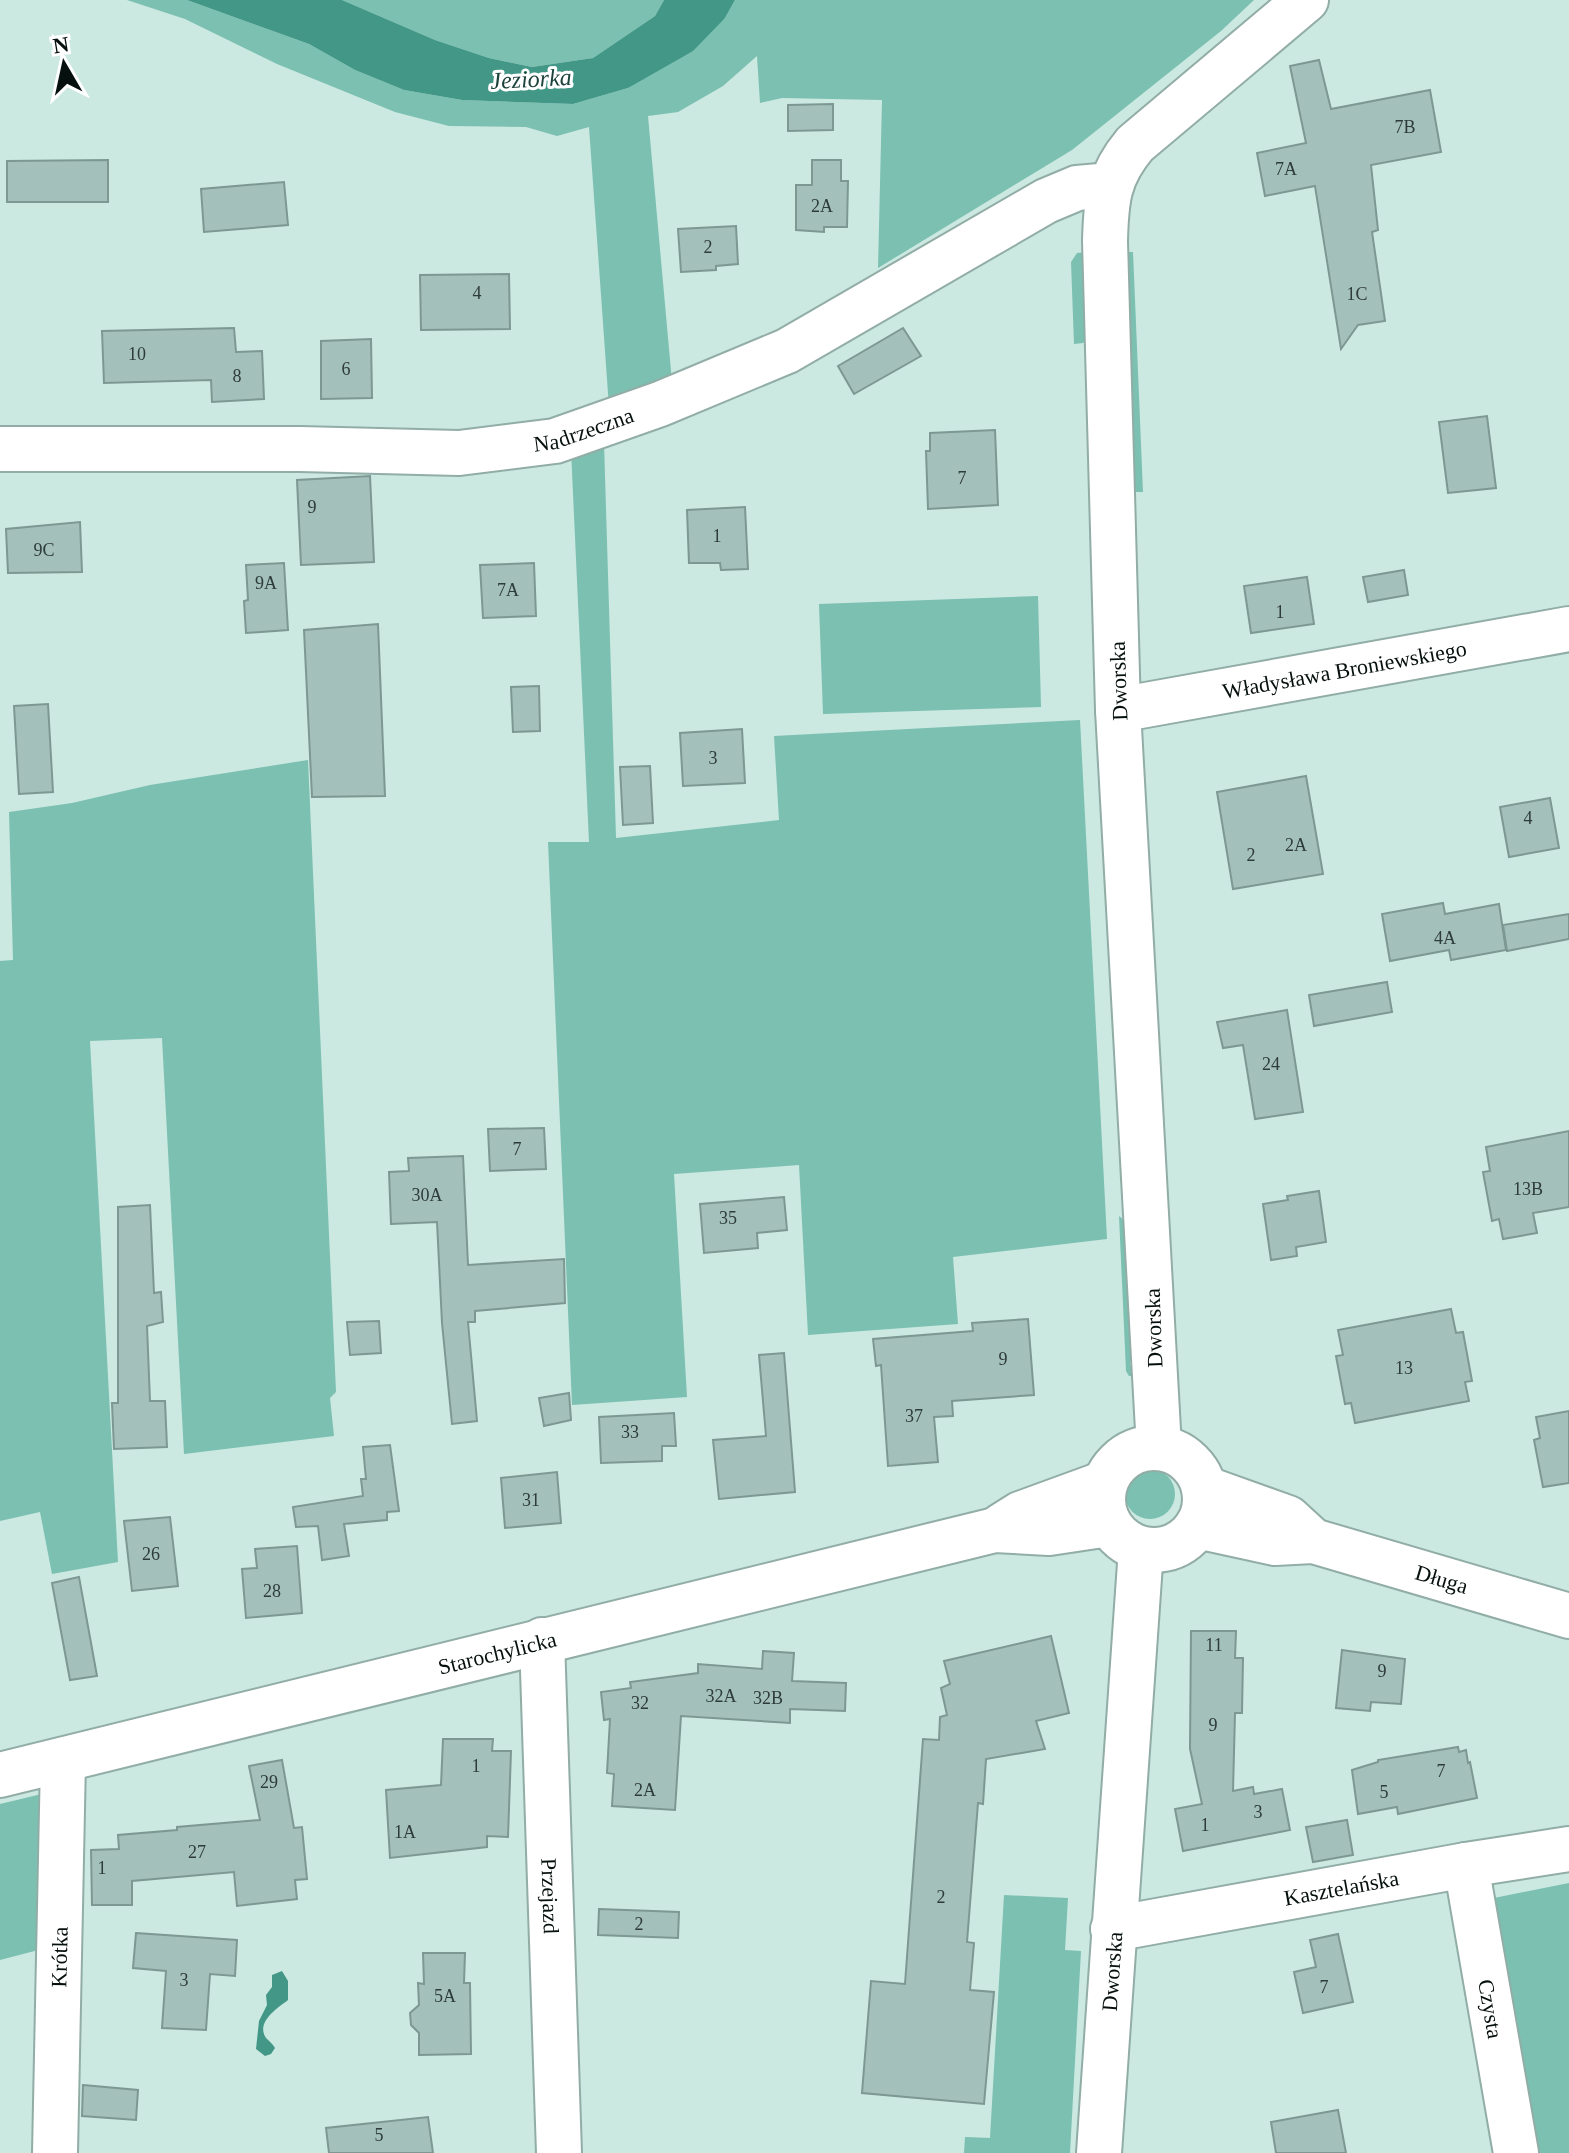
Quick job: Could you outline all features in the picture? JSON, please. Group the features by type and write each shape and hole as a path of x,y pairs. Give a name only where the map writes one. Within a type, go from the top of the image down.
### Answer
{"street":[{"name":"Dworska","path":"1159,1448 1118,710 1105,241 1111,185 1119,163 1135,144 1306,0"},
{"name":"Nadrzeczna","path":"0,449 300,449 459,453 555,441 660,404 787,351 1046,201 1077,188 1111,185"},
{"name":"Władysława Broniewskiego","path":"1118,710 1569,629"},
{"path":"1159,1448 1174,1452 1188,1461 1198,1473 1200,1507 1181,1543 1168,1549 1118,1519 1113,1468 1126,1456 1141,1449 1159,1448"},
{"name":"Długa","path":"1200,1507 1288,1518 1313,1541 1569,1616"},
{"name":"Starochylicka","path":"0,1775 995,1530 1020,1514 1118,1519"},
{"name":"Dworska","path":"1099,2153 1113,1929 1118,1519"},
{"name":"Przejazd","path":"542,1640 559,2153"},
{"name":"Krótka","path":"55,2153 63,1760"},
{"name":"Kasztelańska","path":"1113,1929 1569,1849"},
{"name":"Czysta","path":"1466,1865 1516,2153"}],"shaded area":[{"path":"127,0 187,0 309,44 355,70 404,90 462,100 573,104 628,88 725,18 735,0 1254,0 1221,31 1072,150 878,268 882,100 782,98 760,103 757,56 723,86 678,112 648,116 672,382 609,407 589,127 557,136 526,127 449,126 395,112 277,64 185,19"},
{"path":"342,0 664,0 655,16 593,58 532,67 489,58 435,40"},
{"path":"1087,252 1090,336 1083,343 1074,344 1071,262 1077,253"},
{"path":"1119,252 1133,252 1143,492 1136,492 1129,484"},
{"path":"604,443 616,838 779,820 774,736 1080,720 1107,1239 953,1257 958,1324 808,1335 799,1165 674,1174 687,1397 572,1405 548,842 589,842 571,450"},
{"path":"1038,596 1041,707 823,714 819,604"},
{"path":"308,760 336,1392 330,1398 334,1436 184,1454 162,1038 90,1041 118,1562 52,1574 40,1512 0,1521 0,961 13,960 9,812 72,803 150,785"},
{"path":"1119,1216 1131,1226 1135,1358 1130,1365 1135,1368 1135,1376 1129,1376 1126,1371"},
{"path":"1150,1469 1167,1477 1175,1494 1167,1511 1150,1519 1133,1511 1125,1494 1133,1477"},
{"path":"46,1793 50,1947 0,1960 0,1804"},
{"path":"1569,1883 1569,2153 1533,2153 1489,1899"},
{"path":"1004,1895 1068,1898 1065,1950 1081,1951 1070,2153 964,2153 965,2137 990,2138"}],"water":[{"name":"Jeziorka","path":"187,0 342,0 435,40 489,58 532,67 593,58 655,16 664,0 735,0 725,18 693,51 628,88 573,104 462,100 404,90 355,70 309,44"},
{"path":"282,1971 288,1981 288,2000 266,2021 263,2032 275,2048 265,2056 256,2049 259,2021 267,2005 266,1995 272,1987 272,1975"}],"building":[{"path":"1319,60 1331,109 1430,90 1441,152 1371,165 1378,230 1372,232 1385,321 1358,325 1341,349 1315,186 1265,196 1257,153 1306,143 1290,66"},
{"path":"833,104 833,130 788,131 788,105"},
{"path":"108,160 108,202 7,202 7,161"},
{"path":"812,160 841,160 841,181 848,181 847,227 824,227 824,232 796,230 796,185 812,185"},
{"path":"284,182 288,225 204,232 201,189"},
{"path":"736,226 738,264 716,266 716,270 681,272 678,229"},
{"path":"509,274 510,329 421,330 420,275"},
{"path":"234,328 236,352 262,351 264,399 212,402 211,380 104,383 102,331"},
{"path":"903,328 921,356 854,394 838,366"},
{"path":"371,339 372,398 321,399 321,341"},
{"path":"1487,416 1496,488 1448,493 1439,422"},
{"path":"995,430 998,505 928,509 926,451 930,451 930,433"},
{"path":"370,476 374,562 301,565 297,480"},
{"path":"745,507 748,569 721,570 720,563 689,563 687,510"},
{"path":"80,522 82,572 8,573 6,529"},
{"path":"284,563 288,630 246,633 246,565"},
{"path":"534,563 536,616 483,618 480,565"},
{"path":"1404,570 1408,595 1368,602 1363,577"},
{"path":"1307,577 1314,624 1251,633 1244,586"},
{"path":"378,624 385,796 312,797 304,630"},
{"path":"539,686 540,731 513,732 511,687"},
{"path":"48,704 53,792 19,794 14,706"},
{"path":"742,729 745,783 683,786 680,733"},
{"path":"650,766 653,823 623,825 620,767"},
{"path":"1306,776 1323,874 1233,889 1217,792"},
{"path":"1550,798 1559,848 1509,857 1500,807"},
{"path":"1443,903 1445,914 1499,904 1506,950 1451,960 1449,950 1390,961 1382,914"},
{"path":"1569,914 1569,939 1507,951 1503,925"},
{"path":"1387,982 1392,1012 1314,1026 1309,995"},
{"path":"1287,1010 1303,1112 1255,1119 1243,1045 1223,1048 1217,1022"},
{"path":"544,1128 546,1169 490,1171 488,1129"},
{"path":"1569,1131 1569,1207 1533,1213 1537,1233 1503,1239 1499,1219 1492,1221 1483,1172 1490,1171 1486,1147"},
{"path":"463,1156 468,1265 564,1259 565,1303 475,1311 475,1322 468,1322 477,1421 452,1424 442,1323 437,1222 391,1224 389,1172 409,1171 408,1158"},
{"path":"1319,1191 1326,1242 1296,1247 1297,1256 1271,1260 1263,1204"},
{"path":"784,1197 787,1230 757,1233 758,1248 704,1253 700,1204"},
{"path":"150,1205 154,1293 161,1292 163,1322 147,1326 150,1401 165,1401 167,1447 114,1449 112,1403 118,1403 118,1207"},
{"path":"1451,1309 1456,1333 1463,1332 1472,1381 1465,1382 1469,1401 1355,1423 1351,1403 1345,1404 1336,1356 1343,1355 1338,1330"},
{"path":"1028,1319 1034,1395 952,1401 953,1416 934,1417 938,1462 888,1466 881,1365 876,1366 873,1339 973,1331 972,1323"},
{"path":"379,1321 381,1353 350,1355 347,1322"},
{"path":"784,1353 795,1492 719,1499 713,1440 766,1436 759,1355"},
{"path":"569,1393 571,1420 544,1426 539,1398"},
{"path":"1569,1411 1569,1483 1543,1487 1534,1440 1540,1438 1536,1417"},
{"path":"674,1413 676,1446 662,1446 662,1461 601,1463 599,1417"},
{"path":"390,1445 399,1511 387,1512 387,1520 344,1524 349,1556 322,1560 318,1526 296,1527 293,1507 363,1496 361,1479 366,1479 363,1447"},
{"path":"557,1472 561,1523 505,1528 501,1478"},
{"path":"170,1517 178,1586 132,1591 124,1521"},
{"path":"297,1546 302,1613 246,1618 242,1569 257,1568 255,1549"},
{"path":"79,1577 97,1676 70,1680 52,1583"},
{"path":"1191,1631 1236,1631 1235,1658 1243,1658 1242,1713 1235,1713 1233,1791 1253,1787 1254,1794 1282,1789 1290,1830 1183,1851 1175,1809 1202,1804 1190,1749"},
{"path":"1051,1636 1069,1713 1036,1721 1045,1749 986,1759 983,1804 978,1803 967,1942 974,1943 970,1990 994,1992 984,2104 862,2093 871,1981 905,1984 923,1739 939,1740 940,1717 947,1715 941,1688 950,1684 944,1661"},
{"path":"1342,1650 1405,1659 1401,1704 1371,1702 1370,1711 1336,1708"},
{"path":"763,1651 794,1653 792,1681 846,1683 845,1711 790,1709 790,1723 681,1716 675,1810 612,1806 614,1774 607,1773 610,1719 604,1720 601,1692 631,1688 630,1682 698,1673 698,1664 762,1669"},
{"path":"443,1739 493,1739 492,1751 511,1751 508,1837 487,1836 487,1847 390,1858 386,1790 441,1785"},
{"path":"1458,1747 1459,1752 1466,1750 1477,1798 1398,1814 1397,1807 1358,1814 1352,1770 1378,1760"},
{"path":"282,1760 294,1828 302,1827 307,1879 295,1880 297,1899 237,1906 234,1872 132,1881 132,1905 92,1905 91,1850 119,1849 118,1835 260,1820 249,1766"},
{"path":"1347,1820 1353,1855 1313,1862 1306,1827"},
{"path":"599,1909 679,1912 678,1938 598,1935"},
{"path":"136,1933 237,1940 235,1976 210,1974 206,2030 162,2028 166,1971 133,1968"},
{"path":"1338,1934 1353,2002 1303,2013 1294,1972 1316,1967 1310,1940"},
{"path":"423,1953 465,1953 464,1983 470,1983 471,2054 419,2055 419,2033 411,2025 410,2013 419,2005 418,1983 424,1984"},
{"path":"83,2085 138,2090 136,2120 82,2116"},
{"path":"1338,2110 1346,2153 1276,2153 1271,2122"},
{"path":"428,2117 433,2153 329,2153 326,2128"}]}
